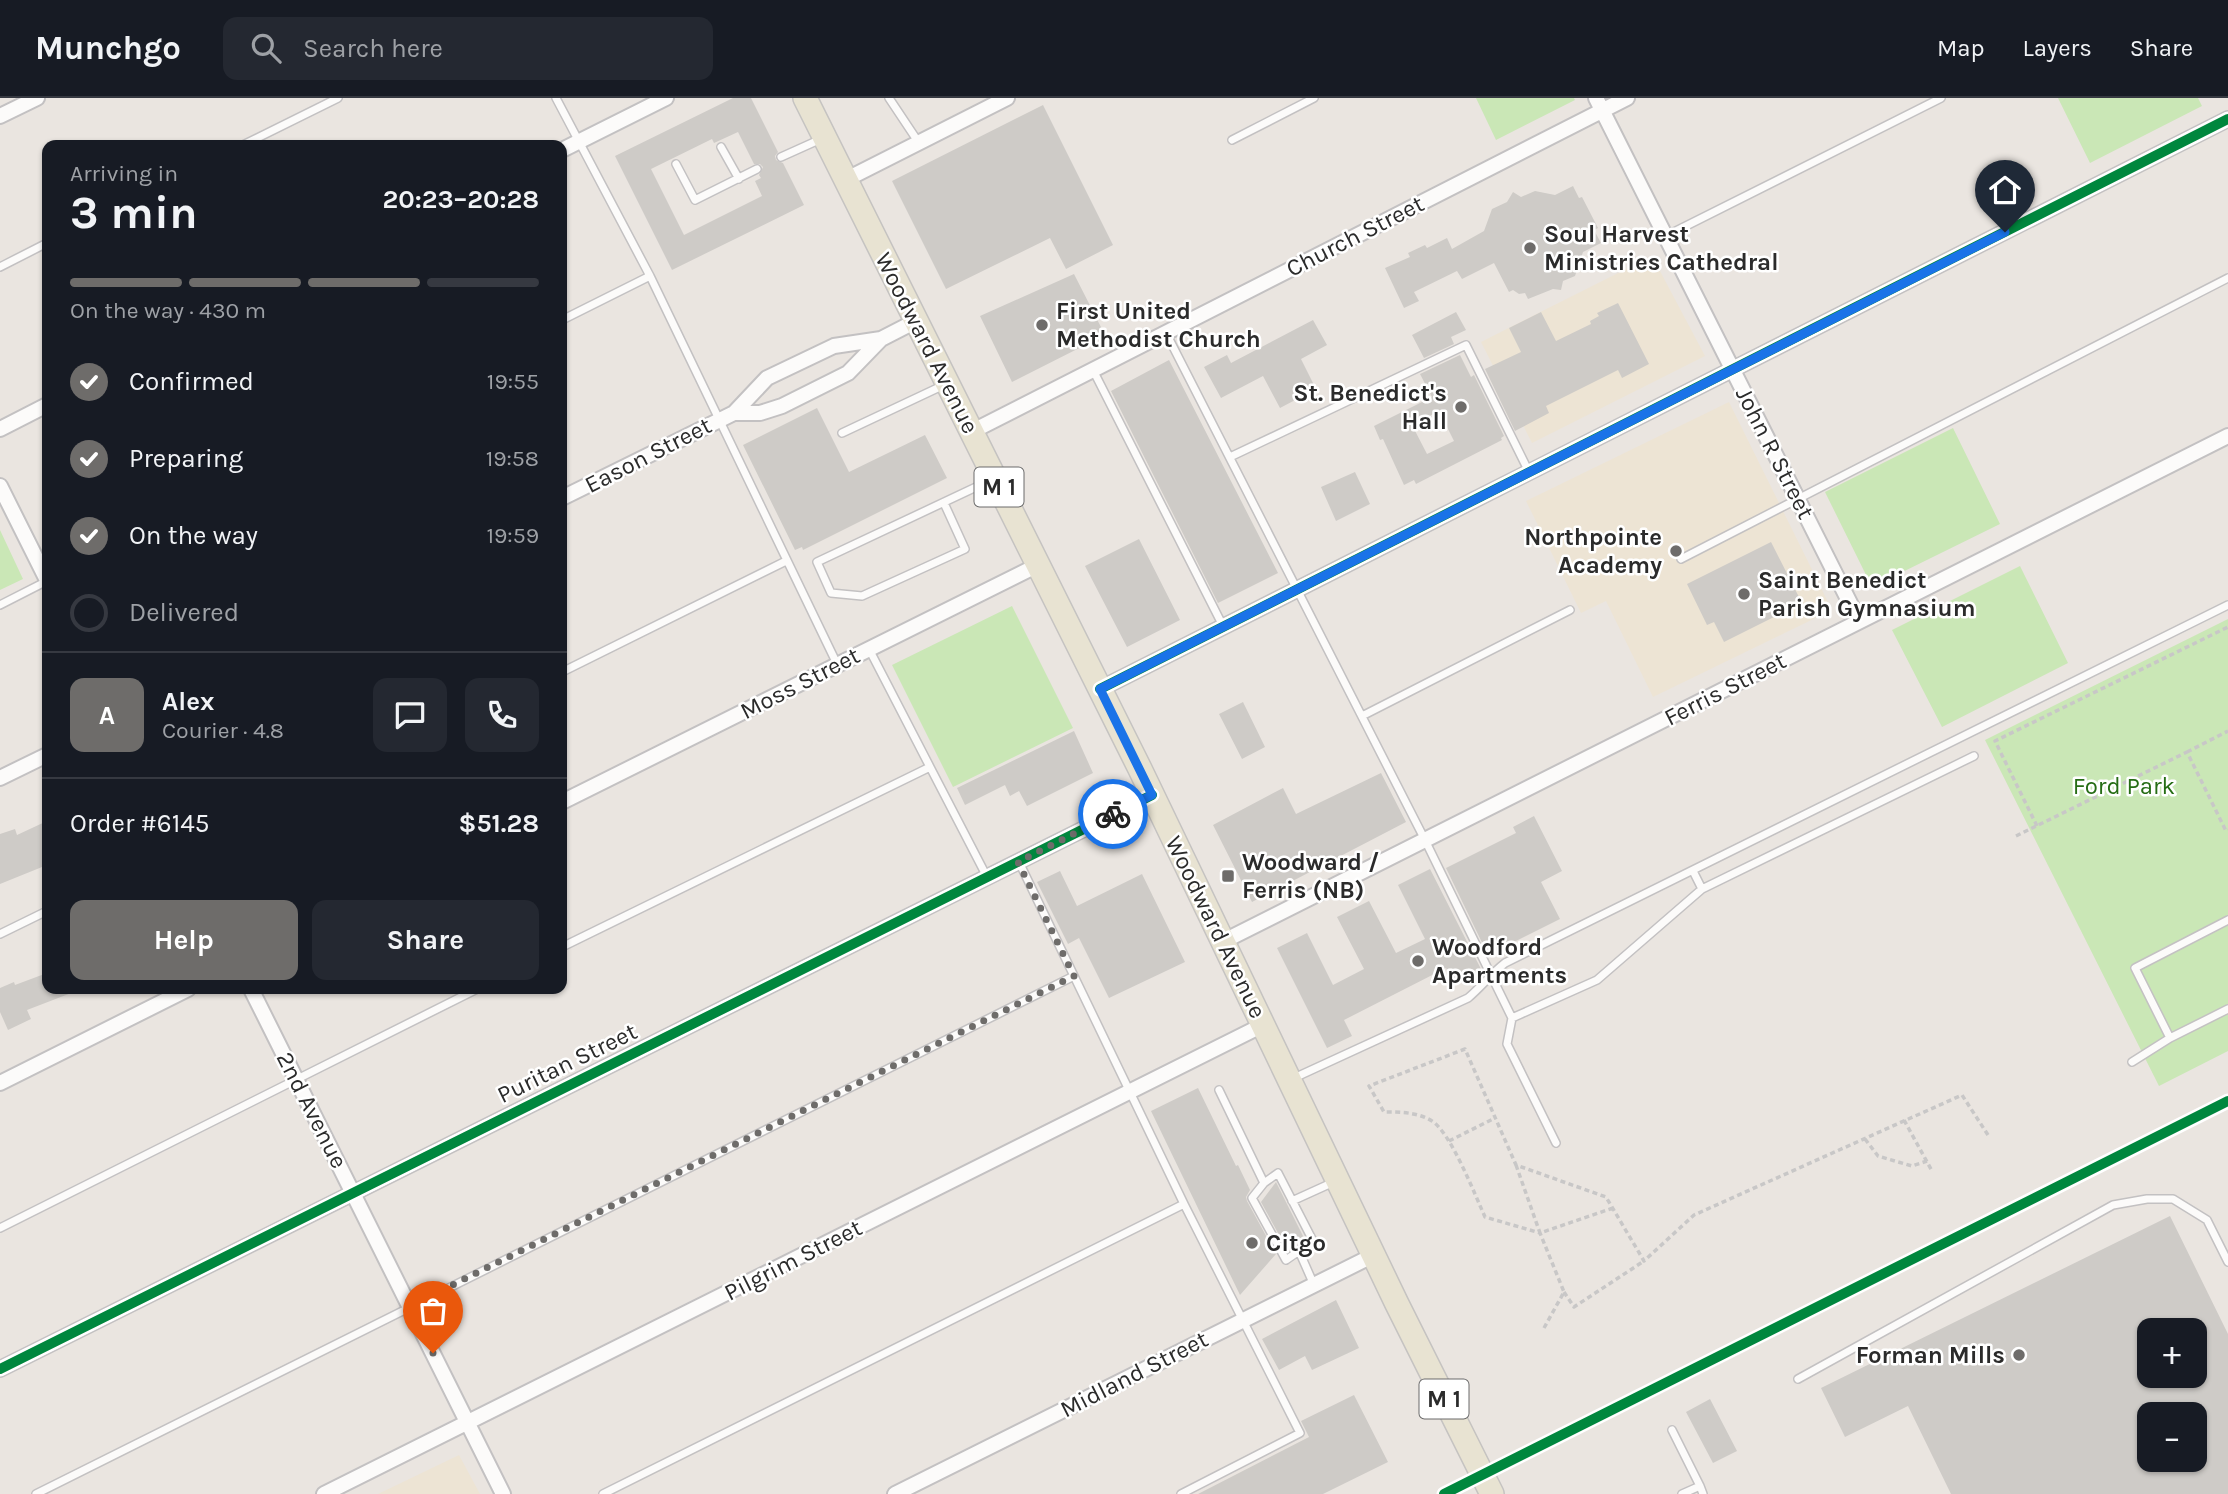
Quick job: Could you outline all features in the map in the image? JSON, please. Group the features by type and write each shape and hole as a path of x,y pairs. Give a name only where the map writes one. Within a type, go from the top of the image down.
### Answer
{"main road":[{"name":"Woodward Avenue","path":"805,98 1100,689 1492,1494"}],"street":[{"path":"0,116 37,98"},
{"path":"567,148 638,104 666,98"},
{"path":"845,180 1007,98"},
{"name":"Church Street","path":"971,432 1166,333 1599,104 1627,98"},
{"name":"John R Street","path":"1599,104 1859,621"},
{"path":"1100,689 2228,119"},
{"name":"Eason Street","path":"734,412 760,412 782,406 848,373 881,339 916,321"},
{"name":"Eason Street","path":"567,495 734,412 767,378 834,346 881,339"},
{"path":"0,429 42,408"},
{"name":"Ferris Street","path":"1222,942 2228,436"},
{"path":"0,486 42,571"},
{"name":"Moss Street","path":"567,799 1038,565"},
{"path":"0,778 42,757"},
{"name":"Puritan Street","path":"0,1369 1152,795"},
{"path":"0,1083 178,994"},
{"name":"2nd Avenue","path":"254,994 503,1494"},
{"name":"Pilgrim Street","path":"324,1494 1263,1025"},
{"name":"Midland Street","path":"895,1494 1374,1255"}],"lane":[{"path":"253,140 338,98"},
{"path":"556,98 650,276 837,664"},
{"path":"890,98 919,143"},
{"path":"1232,139 1314,98"},
{"path":"1666,236 1941,98"},
{"path":"781,157 825,138"},
{"path":"721,147 739,179"},
{"path":"676,164 695,200 757,169"},
{"path":"0,267 42,246"},
{"path":"567,318 650,276"},
{"path":"1681,559 2228,278"},
{"path":"1166,333 1513,1018 1507,1044 1556,1143"},
{"path":"1230,457 1466,345 1529,472"},
{"path":"1093,370 1223,627"},
{"path":"842,433 947,384"},
{"path":"944,503 965,549 862,596 831,593 817,562 995,478"},
{"path":"567,670 786,561"},
{"path":"0,604 42,583"},
{"path":"1290,1080 1468,998 1490,974 1505,963 2228,605"},
{"path":"1362,716 1570,610"},
{"path":"869,649 987,877"},
{"path":"1513,1018 1597,980 1702,889 1974,756"},
{"path":"567,945 930,767"},
{"path":"1018,862 1184,1204 1300,1433 1181,1494"},
{"path":"1693,871 1702,889"},
{"path":"0,934 42,913"},
{"path":"2170,1038 2135,968 2228,920"},
{"path":"36,1494 1074,976"},
{"path":"0,1228 296,1077 467,994"},
{"path":"2132,1062 2170,1038 2228,1009"},
{"path":"1219,1090 1264,1183"},
{"path":"1278,1173 1285,1193 1292,1201 1296,1214 1311,1239 1286,1260 1252,1198 1264,1183 1278,1173"},
{"path":"1292,1201 1339,1180"},
{"path":"1798,1379 2113,1205 2147,1199 2173,1199 2207,1220 2228,1262"},
{"path":"603,1494 1184,1204"},
{"path":"1263,1218 1270,1211"},
{"path":"1274,1237 1281,1231"},
{"path":"1299,1251 1314,1284"},
{"path":"1672,1430 1701,1490 1682,1494"}],"path":[{"path":"2037,826 1996,741 2228,627"},
{"path":"2016,836 2228,731"},
{"path":"2187,752 2226,831 2228,830"},
{"path":"1613,1208 1540,1233 1485,1217 1449,1141 1433,1122 1410,1112 1384,1112 1369,1086 1465,1049 1516,1165 1540,1233 1564,1292 1574,1307 1644,1261 1694,1215 1962,1095 1988,1135"},
{"path":"1449,1141 1495,1118"},
{"path":"1904,1121 1932,1171"},
{"path":"1864,1139 1878,1156 1912,1166 1927,1161"},
{"path":"1516,1165 1606,1196 1644,1261"},
{"path":"1544,1328 1564,1292"}],"shaded area":[{"path":"1652,256 1705,356 1532,443 1481,342"},
{"name":"Northpointe Academy","path":"1729,402 1832,610 1653,697 1606,601 1581,613 1526,501"},
{"path":"459,1455 480,1494 378,1494"}],"green space":[{"path":"1476,98 1574,98 1575,100 1496,140"},
{"path":"2058,98 2198,98 2202,106 2090,163"},
{"path":"1953,428 2000,524 1872,587 1825,492"},
{"path":"0,530 23,579 0,590"},
{"path":"2020,566 2068,663 1942,727 1892,630"},
{"path":"1012,606 1073,728 953,787 892,665"},
{"name":"Ford Park","path":"2228,619 2228,1051 2159,1086 1985,740"}],"building":[{"path":"733,98 751,98 778,152 776,160 783,163 804,205 672,270 615,156","holes":["738,132 754,164 763,167 759,175 761,178 755,181 762,196 684,235 651,169 712,139 714,143"]},
{"path":"1043,105 1113,245 1066,269 1050,238 946,289 892,181"},
{"name":"Soul Harvest Ministries Cathedral","path":"1573,186 1579,198 1582,197 1598,228 1594,230 1601,243 1583,252 1575,276 1563,281 1561,290 1553,289 1528,299 1525,293 1519,294 1513,290 1509,292 1494,263 1462,279 1457,271 1414,292 1419,301 1404,308 1385,268 1410,257 1408,253 1425,245 1427,248 1447,238 1452,249 1484,231 1492,209 1507,202 1513,192 1521,197 1535,191 1555,195"},
{"name":"First United Methodist Church","path":"1074,274 1105,335 1012,382 980,316"},
{"path":"1618,303 1649,364 1622,378 1618,370 1546,406 1549,413 1515,431 1485,369 1521,352 1509,328 1541,312 1556,341 1591,324 1590,321 1599,316 1597,313"},
{"path":"1456,312 1466,330 1451,337 1454,344 1424,358 1412,335"},
{"path":"1313,320 1327,345 1301,359 1316,389 1280,408 1263,376 1221,398 1204,367 1227,355 1231,363"},
{"path":"1460,355 1471,377 1474,375 1504,436 1502,440 1416,484 1414,480 1404,485 1383,439 1380,440 1374,426 1432,397 1420,374","holes":["1439,411 1454,441 1427,454 1412,425"]},
{"path":"1169,360 1278,573 1218,603 1111,391"},
{"path":"817,408 849,472 925,435 947,478 803,550 802,547 795,550 743,445"},
{"path":"1355,472 1370,504 1336,521 1321,487"},
{"path":"1139,539 1180,620 1127,647 1085,566"},
{"name":"Saint Benedict Parish Gymnasium","path":"1771,542 1802,603 1724,642 1714,622 1707,625 1687,584"},
{"path":"1243,702 1265,747 1242,759 1219,714"},
{"path":"1074,731 1093,773 1027,806 1019,791 1010,796 1005,785 965,805 957,788"},
{"path":"1381,773 1406,822 1252,902 1213,825 1283,788 1296,814"},
{"path":"1534,816 1562,871 1541,882 1560,919 1488,955 1446,868 1516,833 1513,827"},
{"path":"42,823 42,867 0,884 0,834 15,829 17,835"},
{"name":"Woodford Apartments","path":"1430,869 1482,971 1455,985 1446,968 1344,1020 1352,1036 1327,1048 1277,948 1307,933 1333,985 1364,969 1337,917 1369,901 1396,953 1425,939 1398,885"},
{"path":"1060,871 1077,906 1142,874 1185,962 1109,998 1079,938 1068,944 1037,882"},
{"path":"42,975 42,994 69,994 27,1010 31,1019 8,1030 0,1012 0,988 14,982 15,985"},
{"path":"1198,1088 1250,1190 1247,1201 1276,1254 1240,1295 1151,1111"},
{"path":"1276,1182 1303,1236 1290,1249 1286,1242 1284,1244 1261,1202"},
{"name":"Forman Mills","path":"2170,1216 2228,1334 2228,1494 1951,1494 1908,1406 1845,1437 1821,1388"},
{"path":"1336,1300 1359,1348 1312,1370 1305,1356 1279,1370 1262,1339"},
{"path":"1354,1395 1388,1462 1323,1494 1198,1494 1309,1437 1301,1421"},
{"path":"1710,1399 1737,1451 1713,1463 1686,1412"}],"cycle path":[{"path":"1100,689 2228,119"},
{"path":"0,1369 1152,795"},
{"path":"1444,1494 2228,1101"}],"way so far":[{"path":"433,1353 410,1306 1074,976 1018,862 1113,814"}],"place":[{"name":"Soul Harvest Ministries Cathedral","path":"1530,248"},
{"name":"First United Methodist Church","path":"1042,325"},
{"name":"St. Benedict's Hall","path":"1461,407"},
{"name":"Northpointe Academy","path":"1676,551"},
{"name":"Saint Benedict Parish Gymnasium","path":"1744,594"},
{"name":"Woodward / Ferris (NB)","path":"1228,876"},
{"name":"Woodford Apartments","path":"1418,961"},
{"name":"Citgo","path":"1252,1243"},
{"name":"Forman Mills","path":"2019,1355"}],"route":[{"path":"1113,814 1152,795 1100,689 2005,232"}]}
